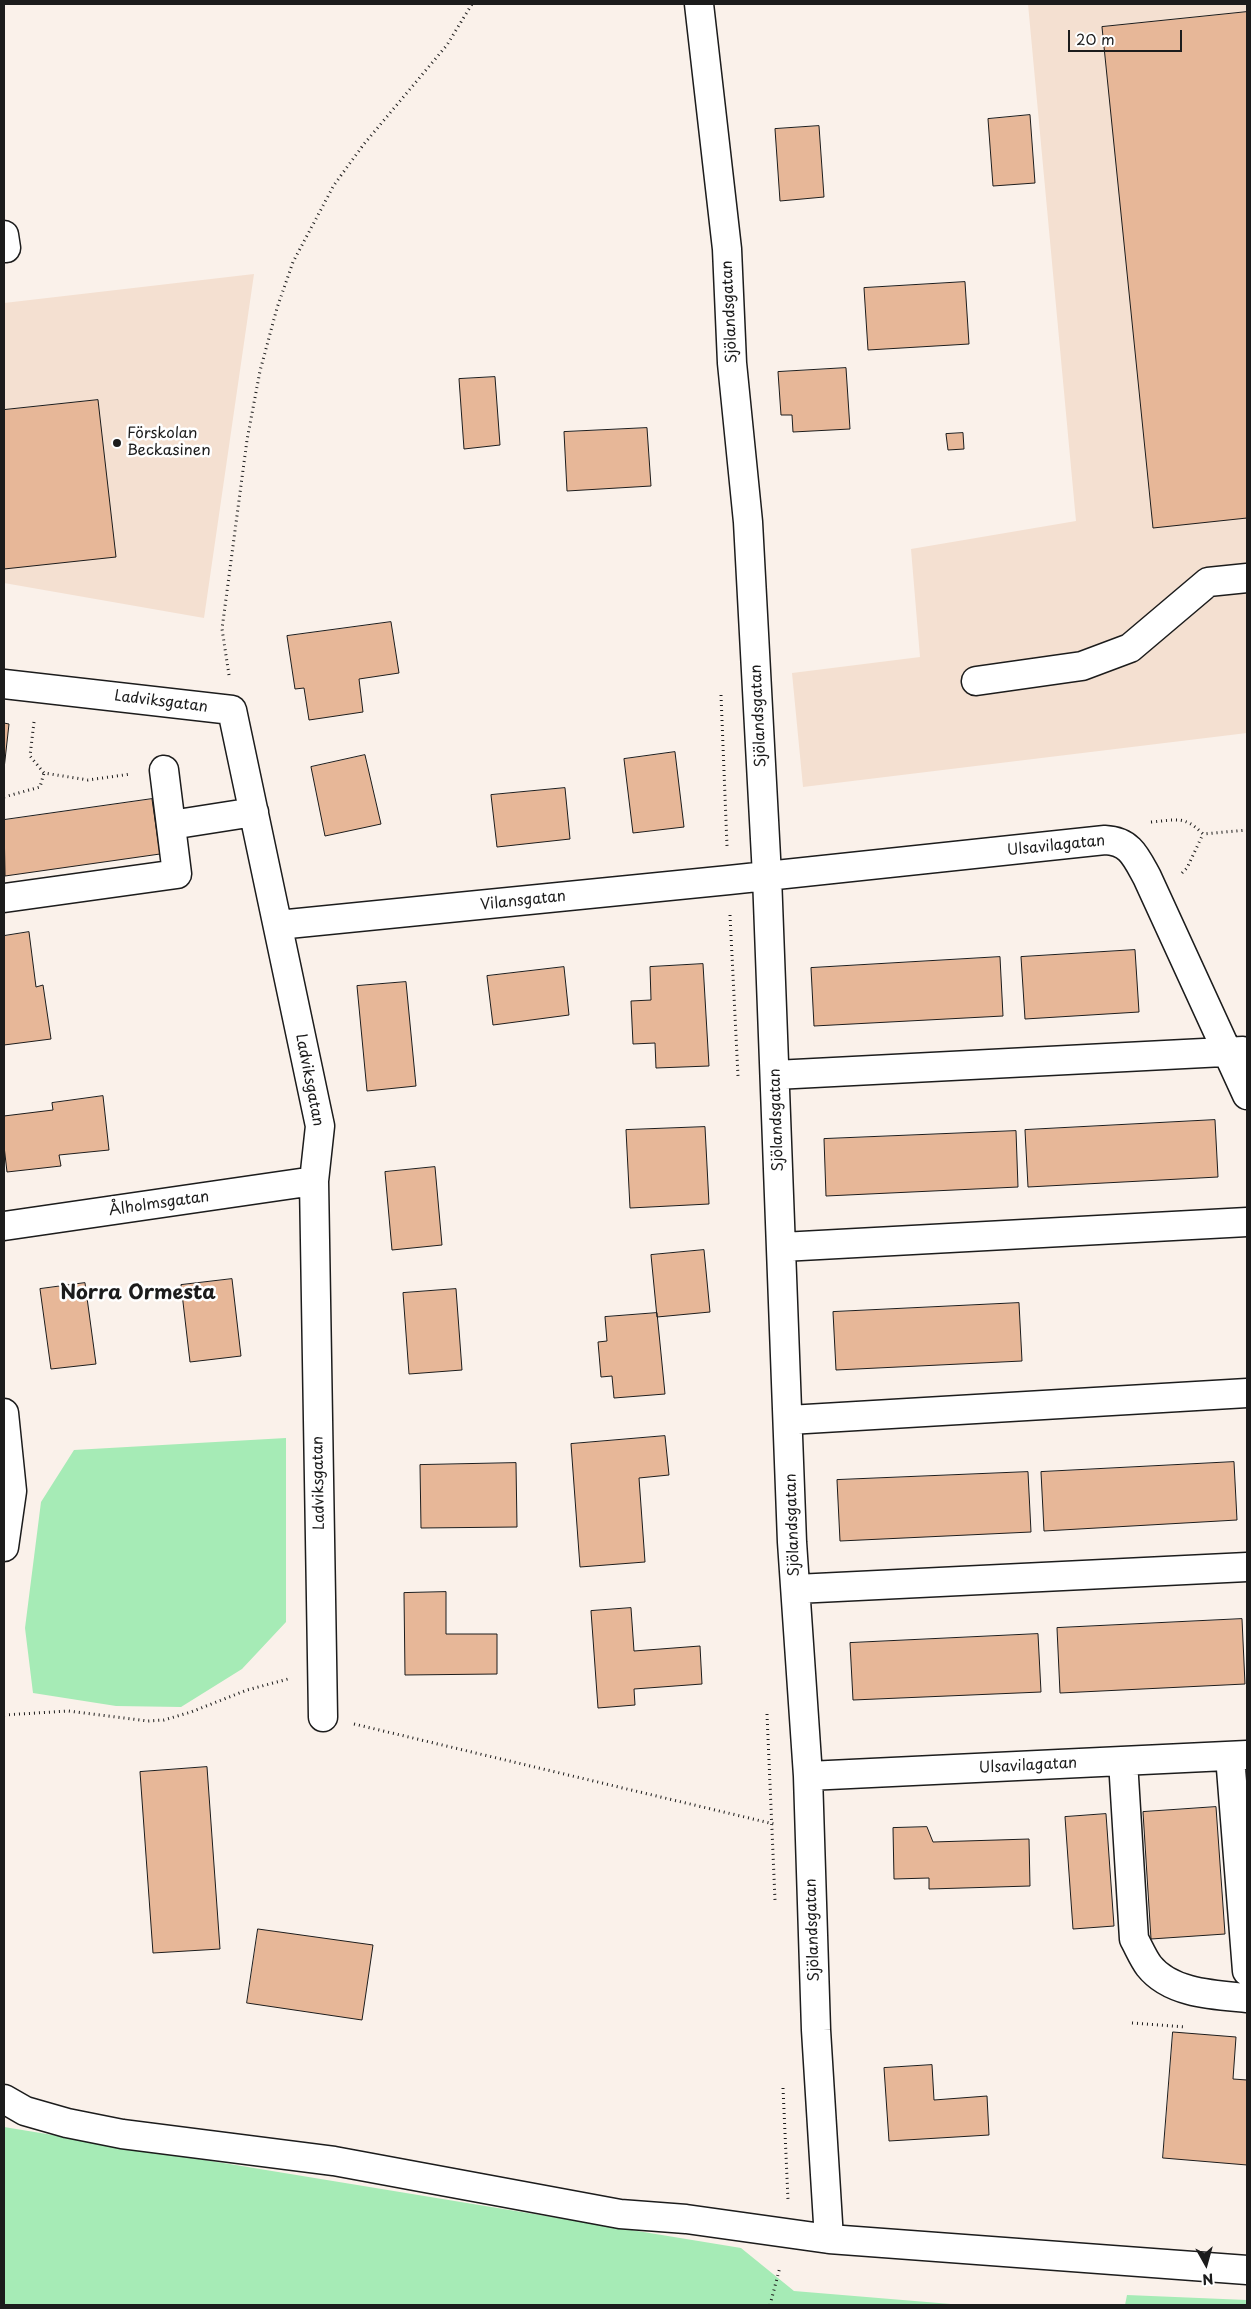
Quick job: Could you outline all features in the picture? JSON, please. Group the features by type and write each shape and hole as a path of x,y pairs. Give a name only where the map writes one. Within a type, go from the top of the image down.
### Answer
{"street":[{"name":"Sjölandsgatan","path":"699,4 727,250 732,363 748,532 767,876 796,1589 808,1776 816,2030 829,2239"},
{"path":"4,235 6,248 4,248"},
{"path":"976,681 1082,666 1130,648 1208,582 1247,578"},
{"name":"Ladviksgatan","path":"4,684 232,710 320,1126 314,1182 323,1717"},
{"path":"4,898 177,874 164,770"},
{"path":"171,825 254,812"},
{"name":"Ulsavilagatan","path":"767,876 1117,840 1135,854 1238,1052 1247,1095"},
{"name":"Vilansgatan","path":"278,925 767,876"},
{"path":"776,1075 1238,1052"},
{"name":"Ålholmsgatan","path":"4,1226 314,1182"},
{"path":"782,1247 1247,1222"},
{"path":"789,1420 1247,1393"},
{"path":"4,1413 12,1491 4,1547"},
{"path":"796,1589 1247,1567"},
{"name":"Ulsavilagatan","path":"808,1776 1239,1756"},
{"path":"1239,1756 1247,1971"},
{"path":"1124,1762 1134,1939 1142,1955 1150,1968 1166,1980 1186,1989 1247,1998"},
{"path":"4,2099 25,2110 67,2123 122,2134 334,2161 620,2214 686,2219 829,2239 1247,2270"}],"path":[{"path":"232,710 222,629 226,591 247,440 260,371 277,308 293,262 334,186 364,144 447,45 472,4"},
{"path":"38,688 30,756 44,773 88,780 164,770"},
{"path":"720,691 738,1079"},
{"path":"4,797 40,787 44,773"},
{"path":"4,1715 68,1711 148,1722 164,1720 191,1712 247,1690 322,1670"},
{"path":"767,1705 775,1902"},
{"path":"323,1717 772,1824"},
{"path":"770,2305 789,2234 783,2087"}],"shaded area":[{"path":"1028,4 1247,4 1247,733 803,787 792,673 920,657 911,549 1076,521"},
{"name":"Förskolan Beckasinen","path":"254,274 204,618 4,583 4,303"}],"green space":[{"path":"286,1438 286,1622 242,1669 181,1707 116,1706 33,1693 25,1628 41,1502 74,1450"},
{"path":"4,2127 741,2248 794,2291 963,2305 4,2305"},
{"path":"1127,2295 1247,2300 1247,2305 1125,2305"}],"building":[{"path":"1247,12 1247,518 1153,528 1102,27"},
{"path":"1030,115 1035,183 993,186 988,119"},
{"path":"819,126 824,197 780,201 775,129"},
{"path":"965,282 969,344 868,350 864,288"},
{"path":"846,368 850,429 793,432 792,415 781,415 778,372"},
{"path":"495,377 500,445 464,449 459,379"},
{"path":"98,400 116,557 4,569 4,410"},
{"path":"647,428 651,486 567,491 564,432"},
{"path":"963,433 964,449 948,450 946,434"},
{"path":"391,622 399,673 359,679 363,712 309,720 304,688 295,689 287,636"},
{"path":"4,723 9,724 4,769"},
{"path":"675,752 684,827 633,833 624,759"},
{"path":"365,755 381,824 325,836 311,767"},
{"path":"565,788 570,839 497,847 491,795"},
{"path":"152,799 160,854 5,876 4,820"},
{"path":"29,932 36,987 43,985 51,1039 4,1045 4,936"},
{"path":"1135,950 1139,1012 1025,1019 1021,957"},
{"path":"1000,957 1003,1016 814,1026 811,968"},
{"path":"703,964 709,1066 656,1068 655,1043 633,1044 631,1001 651,1000 650,967"},
{"path":"564,967 569,1015 493,1025 487,976"},
{"path":"406,982 416,1086 367,1091 357,986"},
{"path":"103,1096 109,1150 59,1155 61,1166 7,1172 4,1146 4,1116 53,1110 52,1103"},
{"path":"1215,1120 1218,1177 1028,1187 1025,1130"},
{"path":"705,1127 709,1204 630,1208 626,1130"},
{"path":"1016,1131 1018,1187 826,1196 824,1139"},
{"path":"435,1167 442,1245 392,1250 385,1172"},
{"path":"704,1250 710,1312 657,1317 651,1255"},
{"path":"232,1279 241,1356 190,1362 181,1285"},
{"path":"85,1283 96,1364 51,1369 40,1289"},
{"path":"456,1289 462,1370 409,1374 403,1293"},
{"path":"1019,1303 1022,1361 836,1370 833,1312"},
{"path":"657,1313 665,1394 614,1398 612,1376 601,1377 598,1342 607,1341 605,1317"},
{"path":"665,1436 669,1475 639,1478 645,1562 580,1567 571,1444"},
{"path":"1234,1462 1237,1520 1044,1531 1041,1472"},
{"path":"516,1463 517,1527 421,1528 420,1465"},
{"path":"1028,1472 1031,1532 840,1541 837,1480"},
{"path":"446,1592 446,1634 497,1634 497,1674 405,1675 404,1593"},
{"path":"631,1608 634,1651 700,1646 702,1684 634,1689 635,1705 598,1708 591,1611"},
{"path":"1242,1619 1245,1684 1060,1693 1057,1628"},
{"path":"1038,1634 1041,1692 853,1700 850,1643"},
{"path":"207,1767 220,1949 153,1953 140,1772"},
{"path":"1216,1807 1225,1934 1151,1939 1143,1812"},
{"path":"1106,1814 1114,1926 1073,1929 1065,1817"},
{"path":"927,1827 933,1842 1029,1839 1030,1886 929,1889 929,1878 894,1879 893,1828"},
{"path":"258,1929 373,1945 362,2020 247,2003"},
{"path":"1173,2032 1236,2037 1233,2079 1247,2080 1247,2165 1163,2158"},
{"path":"932,2065 934,2100 987,2096 989,2135 889,2141 884,2068"}],"place":[{"name":"Förskolan Beckasinen","path":"117,443"}],"district":[{"name":"Norra Ormesta","path":"138,1293"}]}
